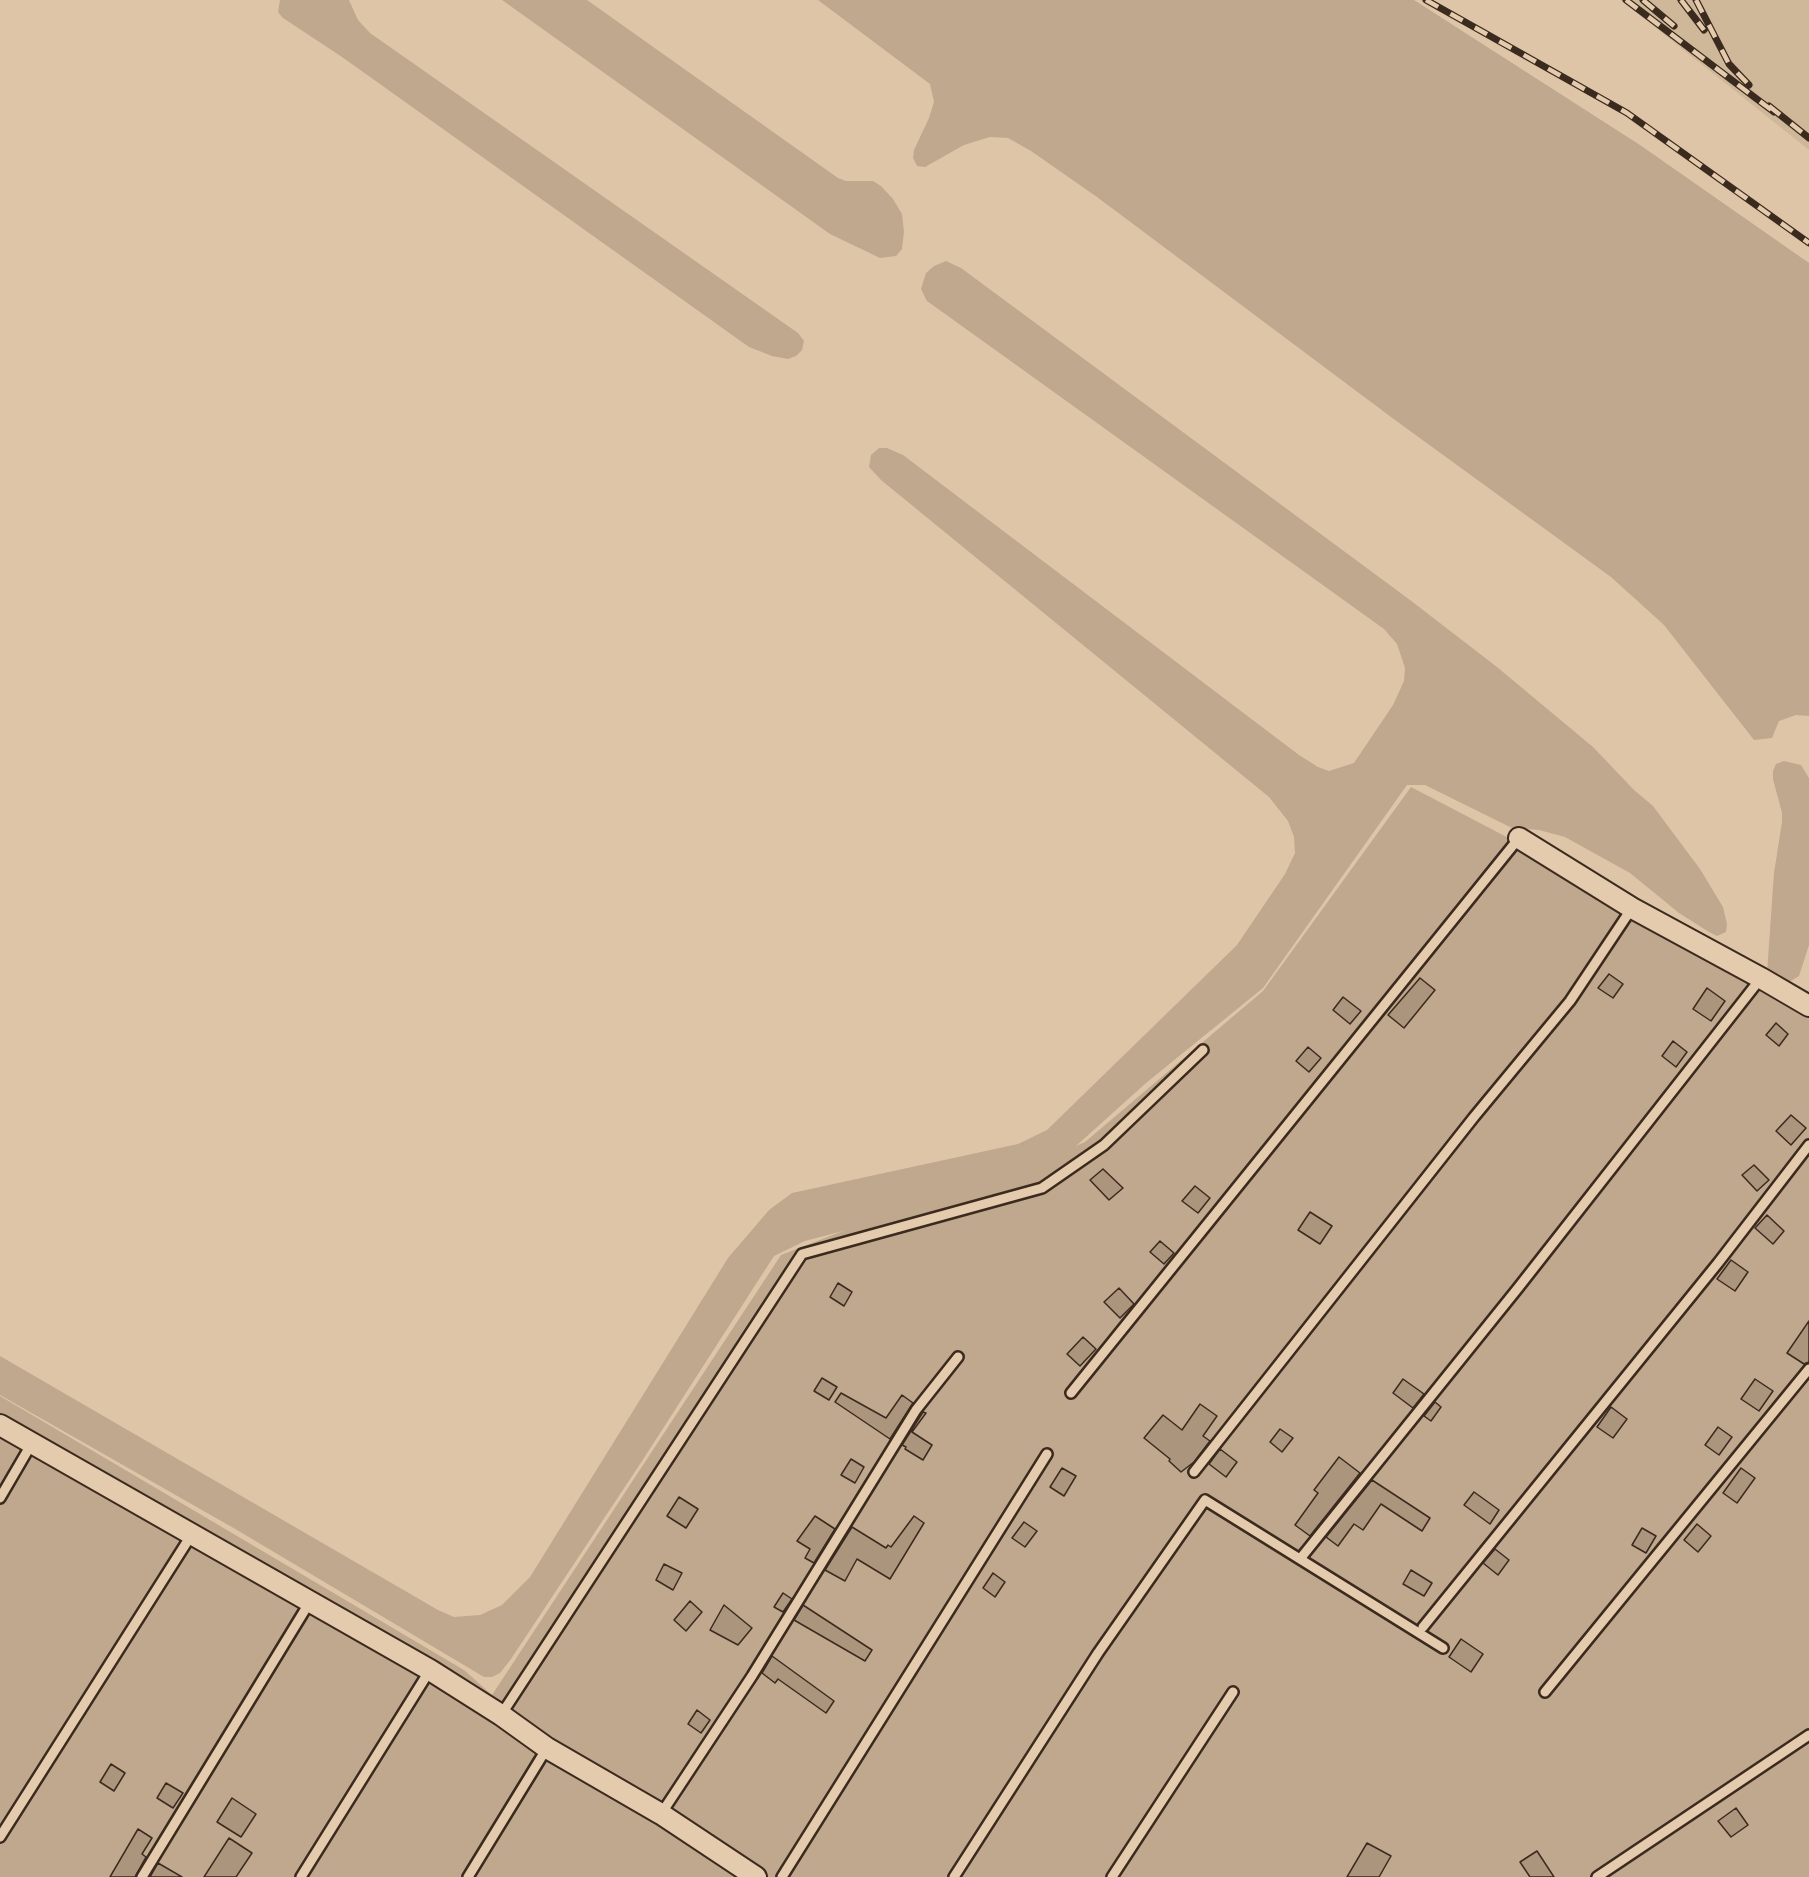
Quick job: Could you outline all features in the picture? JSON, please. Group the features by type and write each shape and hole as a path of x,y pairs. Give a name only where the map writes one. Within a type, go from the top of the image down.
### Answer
{"street":[{"path":"1519,838 1632,908 1809,1006"},
{"path":"0,1425 430,1670 501,1715 547,1748 661,1814 756,1877"}],"lane":[{"path":"1071,1393 1519,838"},
{"path":"1194,1472 1459,1136 1570,1001 1632,908"},
{"path":"1300,1559 1518,1288 1761,978"},
{"path":"501,1715 802,1254 1042,1188 1104,1145 1203,1050"},
{"path":"1423,1627 1718,1263 1809,1144"},
{"path":"661,1814 752,1676 916,1410 958,1357"},
{"path":"1545,1692 1809,1369"},
{"path":"0,1498 32,1443"},
{"path":"782,1877 1047,1454"},
{"path":"954,1877 1098,1653 1205,1500 1443,1648"},
{"path":"0,1837 192,1534"},
{"path":"142,1877 310,1600"},
{"path":"301,1877 430,1670"},
{"path":"1112,1877 1233,1692"},
{"path":"1597,1877 1809,1735"},
{"path":"468,1877 547,1748"}],"shaded area":[{"path":"280,0 349,0 358,20 370,33 798,333 804,341 802,350 796,356 788,359 772,356 749,347 342,57 283,18 278,12"},
{"path":"502,0 587,0 838,178 846,181 873,181 881,186 893,199 902,214 904,232 902,249 896,256 880,258 830,234"},
{"path":"818,0 1414,0 1640,145 1809,263 1809,716 1796,715 1779,721 1772,738 1754,740 1664,625 1611,577 1395,420 1097,197 1031,151 1008,138 990,137 964,145 925,167 917,166 913,158 914,150 934,102 930,84"},
{"path":"1621,0 1809,0 1809,150"},
{"path":"946,261 961,268 1410,600 1497,667 1593,747 1634,790 1653,806 1700,869 1723,907 1727,924 1726,932 1717,936 1709,932 1679,913 1630,873 1565,837 1539,830 1512,828 1425,785 1407,785 1263,988 1146,1083 1076,1146 1085,1142 1263,991 1411,787 1767,973 1774,873 1782,822 1773,771 1776,764 1784,761 1801,765 1809,778 1809,945 1799,976 1785,982 1809,995 1809,1877 0,1877 0,1396 464,1670 492,1695 781,1255 843,1231 805,1241 774,1256 511,1659 500,1673 492,1677 484,1677 237,1530 0,1395 0,1356 438,1610 454,1617 480,1615 502,1605 530,1577 728,1258 769,1210 792,1193 1018,1144 1047,1130 1237,945 1285,874 1295,853 1294,837 1288,821 1269,797 881,480 869,467 871,455 879,448 887,448 903,455 1299,755 1318,767 1329,771 1354,763 1393,705 1404,681 1405,668 1397,644 1384,629 927,301 921,289 926,273 934,266"}],"building":[{"path":"1609,974 1623,984 1613,998 1598,988"},
{"path":"1420,978 1435,990 1404,1028 1388,1015"},
{"path":"1707,988 1725,1001 1711,1021 1693,1009"},
{"path":"1343,997 1361,1011 1350,1024 1333,1010"},
{"path":"1776,1023 1788,1034 1779,1046 1766,1035"},
{"path":"1673,1041 1687,1052 1676,1067 1662,1056"},
{"path":"1308,1047 1321,1058 1309,1072 1296,1061"},
{"path":"1791,1115 1806,1128 1791,1145 1776,1131"},
{"path":"1754,1165 1769,1180 1757,1191 1742,1175"},
{"path":"1103,1169 1123,1188 1109,1200 1090,1180"},
{"path":"1195,1186 1210,1198 1198,1213 1182,1201"},
{"path":"1310,1212 1332,1226 1320,1244 1298,1230"},
{"path":"1767,1215 1784,1231 1773,1244 1755,1228"},
{"path":"1160,1241 1174,1253 1164,1264 1150,1252"},
{"path":"1731,1260 1748,1272 1735,1291 1717,1279"},
{"path":"838,1283 852,1292 844,1306 830,1297"},
{"path":"1119,1288 1134,1304 1120,1318 1104,1302"},
{"path":"1809,1321 1809,1362 1804,1364 1787,1353"},
{"path":"1083,1337 1096,1349 1080,1366 1067,1354"},
{"path":"822,1378 837,1387 829,1400 814,1391"},
{"path":"1403,1379 1424,1394 1413,1408 1393,1393"},
{"path":"1755,1379 1773,1391 1759,1411 1741,1399"},
{"path":"841,1393 886,1418 902,1395 913,1403 890,1439 835,1402"},
{"path":"1435,1402 1441,1407 1431,1421 1424,1416"},
{"path":"1200,1404 1217,1416 1203,1436 1210,1441 1194,1462 1181,1472 1169,1461 1170,1459 1144,1438 1163,1415 1182,1430"},
{"path":"1611,1407 1627,1419 1613,1438 1597,1427"},
{"path":"923,1412 926,1413 912,1432 932,1445 923,1460 902,1445"},
{"path":"1718,1427 1732,1437 1719,1455 1705,1445"},
{"path":"1280,1429 1293,1438 1282,1452 1270,1442"},
{"path":"1220,1449 1237,1462 1226,1477 1209,1464"},
{"path":"1339,1457 1360,1473 1310,1536 1295,1525 1318,1493 1314,1490"},
{"path":"851,1459 864,1467 855,1483 841,1475"},
{"path":"1062,1468 1076,1476 1064,1496 1050,1487"},
{"path":"1741,1468 1755,1478 1737,1503 1723,1493"},
{"path":"1372,1480 1430,1518 1422,1531 1381,1504 1363,1530 1354,1524 1338,1546 1326,1537"},
{"path":"1474,1492 1499,1510 1490,1524 1464,1505"},
{"path":"679,1497 698,1509 686,1528 667,1516"},
{"path":"815,1516 835,1529 814,1563 805,1558 810,1549 797,1541"},
{"path":"914,1516 924,1523 890,1579 857,1559 845,1581 825,1570 852,1527 886,1548 888,1545 891,1547"},
{"path":"1024,1522 1037,1531 1025,1547 1012,1538"},
{"path":"1697,1524 1711,1536 1698,1552 1684,1540"},
{"path":"1642,1528 1656,1536 1646,1553 1632,1545"},
{"path":"1495,1549 1509,1560 1498,1575 1483,1563"},
{"path":"664,1564 682,1573 673,1590 656,1580"},
{"path":"1411,1570 1432,1583 1424,1596 1403,1584"},
{"path":"993,1573 1005,1582 995,1597 983,1588"},
{"path":"783,1593 792,1599 783,1612 774,1607"},
{"path":"690,1601 702,1612 686,1631 674,1620"},
{"path":"724,1605 752,1628 738,1645 710,1630"},
{"path":"803,1605 872,1650 865,1661 794,1620"},
{"path":"1461,1639 1483,1654 1471,1672 1449,1657"},
{"path":"772,1656 834,1701 826,1713 778,1679 775,1683 762,1673"},
{"path":"697,1710 710,1720 701,1733 688,1724"},
{"path":"111,1764 125,1773 114,1791 100,1782"},
{"path":"166,1783 183,1793 173,1808 157,1798"},
{"path":"232,1798 256,1814 241,1837 217,1822"},
{"path":"1736,1808 1748,1825 1731,1837 1718,1821"},
{"path":"138,1829 152,1838 142,1854 146,1857 135,1877 110,1877"},
{"path":"229,1838 252,1853 236,1877 204,1877"},
{"path":"1367,1843 1391,1856 1379,1877 1347,1877"},
{"path":"1537,1851 1554,1877 1530,1877 1520,1862"},
{"path":"158,1863 182,1877 150,1877"}],"railway":[{"path":"1426,0 1627,113 1809,243"},
{"path":"1626,0 1774,112"},
{"path":"1643,0 1674,26"},
{"path":"1681,0 1704,30"},
{"path":"1696,0 1729,64 1749,85"},
{"path":"1769,106 1809,138"}]}
